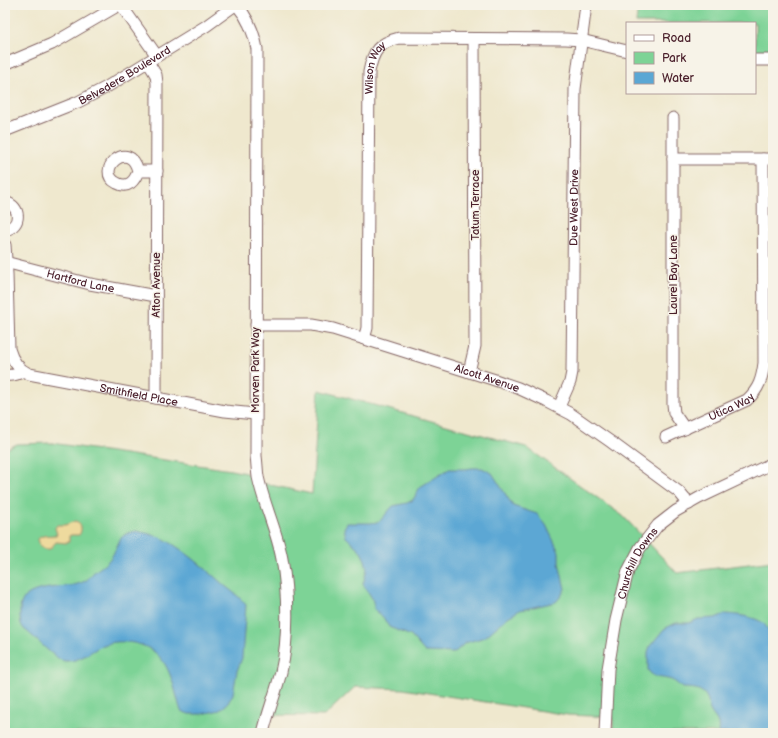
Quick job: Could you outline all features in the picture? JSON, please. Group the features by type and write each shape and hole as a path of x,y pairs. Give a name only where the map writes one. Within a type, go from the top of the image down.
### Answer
{"street":[{"name":"Afton Avenue","path":"120,5 152,59 157,83 156,398"},
{"path":"5,64 52,44 120,5"},
{"name":"Belvedere Boulevard","path":"5,131 78,102 106,88 206,26 236,5"},
{"name":"Morven Park Way","path":"236,5 245,16 251,27 257,49 256,456 262,493 277,536 282,560 286,601 286,631 281,671 263,733"},
{"name":"Due West Drive","path":"559,408 570,382 572,372 574,112 575,89 586,5"},
{"name":"Wilson Way","path":"364,339 367,328 369,72 371,59 378,48 386,41 399,38 566,39 581,40 626,51"},
{"name":"Tatum Terrace","path":"469,372 475,346 474,38"},
{"path":"756,60 773,60"},
{"name":"Laurel Bay Lane","path":"673,118 673,404 674,413 685,429"},
{"path":"673,159 768,159"},
{"name":"Utica Way","path":"666,437 747,400 760,384 763,375 764,363 768,159"},
{"path":"138,171 157,171"},
{"path":"5,202 10,203 18,212 18,219 15,225 10,229 5,230"},
{"path":"5,245 7,348 11,357 23,371"},
{"name":"Hartford Lane","path":"6,263 90,284 156,296"},
{"name":"Alcott Avenue","path":"256,326 321,326 518,388 571,414 679,492 689,504"},
{"name":"Smithfield Place","path":"5,375 12,376 23,371 29,374 225,412 255,414"},
{"name":"Churchill Downs","path":"605,733 608,669 616,620 628,571 640,548 655,529 668,516 689,504 773,463"}],"green space":[{"path":"638,5 773,5 773,52 756,52 756,22 636,22"},
{"path":"319,390 526,447 623,516 677,573 773,561 773,733 613,733 613,717 568,715 403,689 355,687 324,716 264,715 259,733 5,733 5,450 17,444 52,443 231,470 246,473 261,483 312,494"}],"sand":[{"path":"75,521 78,522 81,527 79,535 69,536 69,542 67,543 56,542 50,549 44,549 40,546 38,539 40,537 56,535 55,528 57,525 65,525"}],"water":[{"path":"482,468 492,473 513,506 537,514 546,525 559,552 559,563 565,589 556,602 520,610 508,617 485,637 465,643 454,653 425,652 411,636 389,627 383,617 375,610 372,598 363,584 367,569 365,560 360,550 346,537 344,528 347,523 379,522 393,506 413,500 420,487 449,469"},
{"path":"136,531 158,537 174,545 204,568 246,605 242,658 237,671 233,694 228,703 220,710 202,714 189,714 181,711 168,669 155,653 146,647 130,642 114,642 105,644 75,660 65,661 56,657 50,652 24,629 22,625 20,612 22,602 27,595 35,591 77,584 85,581 108,561 122,537"},
{"path":"725,614 745,616 755,619 760,621 768,629 773,643 773,733 718,733 718,722 710,710 708,699 703,692 696,689 682,688 672,680 654,676 648,670 648,652 650,646 664,629 676,623 689,623 698,619 715,618"}]}
